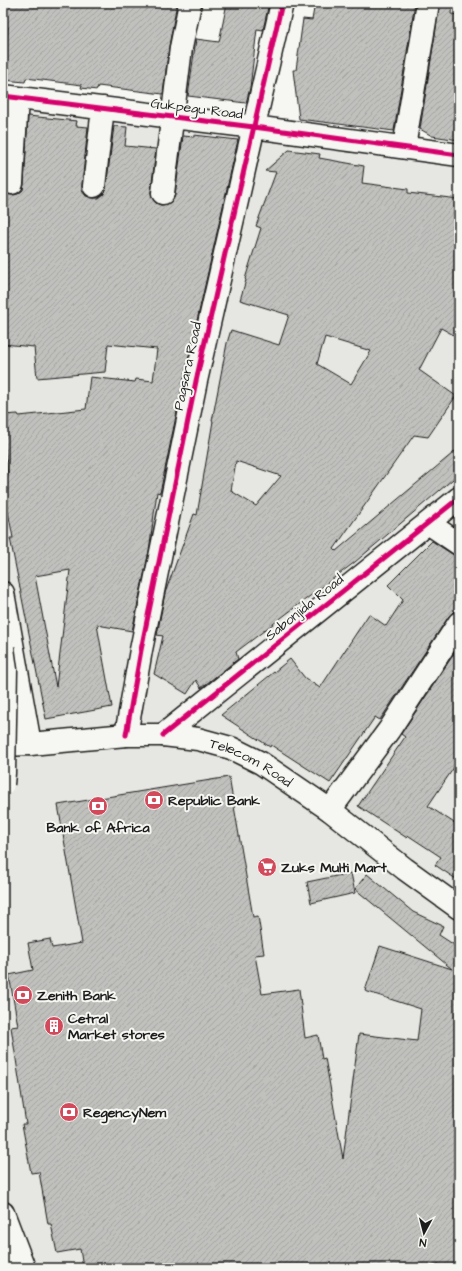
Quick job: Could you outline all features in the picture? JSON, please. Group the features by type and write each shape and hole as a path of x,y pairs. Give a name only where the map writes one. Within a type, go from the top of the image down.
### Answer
{"main road":[{"path":"163,193 181,48 190,3"},
{"name":"Pagsara Road","path":"126,735 141,650 194,389 282,3"},
{"path":"404,147 428,3"},
{"path":"10,97 12,183"},
{"name":"Gukpegu Road","path":"10,97 254,127 459,155"},
{"path":"94,186 103,108"},
{"name":"Sabonjida Road","path":"163,735 459,498"},
{"path":"428,523 459,544"},
{"path":"3,593 30,744"},
{"path":"330,810 389,730 459,623"},
{"path":"3,648 6,670 3,784"},
{"name":"Telecom Road","path":"3,745 126,735 163,735 198,739 231,748 261,763 330,810 405,869 459,908"},
{"path":"3,1213 24,1268"},
{"path":"3,1243 8,1268"}],"shaded area":[{"path":"3,90 459,152 459,1268 3,1268"}],"building":[{"path":"3,3 177,3 169,46 163,94 98,86 97,90 81,88 82,85 26,78 25,82 3,80 8,27 3,26"},
{"path":"227,3 269,3 263,30 257,29 250,88 246,103 188,96 196,39 219,42"},
{"path":"315,3 415,3 394,131 299,119 293,70 296,70 303,19 312,20"},
{"path":"440,3 452,3 451,14 459,15 459,106 457,122 459,123 459,140 432,136 420,129"},
{"path":"28,116 77,121 76,126 88,127 82,191 86,196 93,198 99,198 104,194 106,188 114,126 127,127 125,146 156,149 151,192 152,198 156,203 161,205 168,204 173,200 175,195 183,136 194,137 194,135 238,140 184,378 160,493 157,492 149,551 132,631 97,625 112,707 46,719 10,538 13,538 3,485 3,477 8,476 3,415 18,414 19,416 86,409 90,377 135,382 136,379 153,381 157,349 108,344 105,372 37,378 34,347 3,344 3,191 5,194 18,194 23,190","holes":["70,570 56,687 35,576"]},
{"path":"289,150 320,154 319,158 364,166 362,183 408,189 408,193 459,199 459,338 441,328 419,370 456,396 428,437 414,435 334,549 336,551 459,448 459,474 355,562 236,652 238,659 201,688 196,680 187,694 154,674 163,636 157,635 165,593 194,514 197,515 212,421 227,343 231,330 279,345 289,315 240,300 261,228 256,226 276,172 265,171","holes":["325,337 371,351 351,384 317,364","236,461 281,476 256,506 231,491"]},
{"path":"432,541 452,554 459,556 459,611 453,612 449,616 380,720 375,717 330,783 271,745 270,747 221,715 290,659 305,678 320,688 369,614 386,626 403,600 388,585"},
{"path":"459,646 459,760 428,806 459,826 459,881 435,865 441,857 409,836 407,838 358,806 405,737 401,734"},
{"path":"229,777 253,917 258,916 264,954 255,955 262,994 299,989 305,1038 318,1035 322,1059 325,1058 343,1159 359,1034 417,1041 421,1009 365,991 380,946 452,969 355,889 367,874 413,912 443,926 439,935 459,948 459,1268 439,1268 439,1264 415,1268 83,1268 80,1249 57,1253 51,1224 48,1224 39,1172 31,1173 22,1124 26,1124 11,1027 18,1026 9,975 33,970 28,943 50,939 52,948 82,943 58,805"},
{"path":"351,873 355,893 311,903 307,882"}],"cycle path":[{"path":"126,735 141,650 196,381 282,3"},
{"path":"3,96 254,127 459,155"},
{"path":"163,735 459,498"}],"place":[{"name":"Republic Bank","path":"154,800"},
{"name":"Bank of Africa","path":"98,806"},
{"name":"Zuks Multi Mart","path":"267,867"},
{"name":"Zenith Bank","path":"23,995"},
{"name":"Cetral Market stores","path":"54,1026"},
{"name":"RegencyNem","path":"69,1112"}]}
